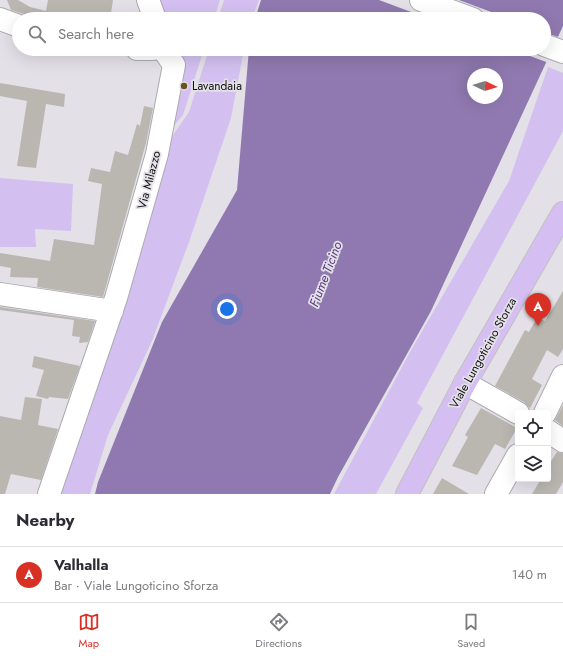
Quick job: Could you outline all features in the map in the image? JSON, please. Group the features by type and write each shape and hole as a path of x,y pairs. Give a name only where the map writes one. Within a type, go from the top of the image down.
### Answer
{"main road":[{"name":"Viale Lungoticino Sforza","path":"406,494 465,383 563,214"}],"street":[{"path":"148,0 152,12"},
{"path":"421,0 454,12"},
{"path":"0,19 12,23"},
{"path":"551,48 563,52"},
{"name":"Via Milazzo","path":"49,494 112,311 157,154 174,65 168,56"},
{"path":"0,294 112,311"},
{"path":"546,410 563,376"},
{"path":"465,383 515,411"},
{"path":"551,433 563,440"},
{"path":"496,494 515,460"}],"shaded area":[{"path":"153,0 220,0 216,12 157,12"},
{"path":"224,0 259,0 255,12 220,12"},
{"path":"172,56 202,56 183,115 162,140"},
{"path":"207,56 243,56 231,118 189,242 152,341 108,435 90,494 59,494 166,145 189,112"},
{"path":"548,67 563,73 563,131 417,403 423,408 376,494 334,494 410,352 509,181"},
{"path":"0,178 73,184 71,231 35,229 36,247 0,247"}],"water":[{"path":"261,0 563,0 563,26 551,52 551,12 257,12"},
{"name":"Fiume Ticino","path":"248,56 549,56 431,311 338,477 330,494 95,494 98,482 162,322 237,190"}],"pier":[{"path":"379,0 459,0 491,12 411,12"},
{"path":"551,34 561,38 549,63 530,56 551,56"}],"building":[{"path":"7,0 18,0 30,7 46,11 48,0 113,0 111,12 18,12 11,10"},
{"path":"0,83 65,94 64,107 46,104 36,168 17,166 27,101 0,96"},
{"path":"144,106 153,108 146,143 103,297 37,287 38,278 10,277 11,268 0,266 0,253 50,261 54,239 94,245 102,184 88,181 91,168 110,172 115,151 128,155 137,124 140,126"},
{"path":"563,291 563,349 558,357 547,350 532,379 542,385 530,408 524,402 495,386 525,330 529,332 537,318 545,321"},
{"path":"0,307 95,321 88,342 79,343 80,337 72,336 74,320 0,310"},
{"path":"34,356 80,366 68,399 49,397 48,399 36,396 44,370 32,367"},
{"path":"25,397 42,399 38,425 58,429 41,480 11,474 5,494 0,494 0,416 21,420"},
{"path":"563,405 563,426 555,420"},
{"path":"481,408 515,427 515,432 505,449 495,444 477,475 452,466 468,437 465,435"},
{"path":"557,452 563,453 563,482 556,494 532,494 539,482 551,482 551,461"},
{"path":"442,478 469,494 433,494"}],"place":[{"name":"Lavandaia","path":"184,86"},
{"name":"Valhalla","path":"538,326"}]}
